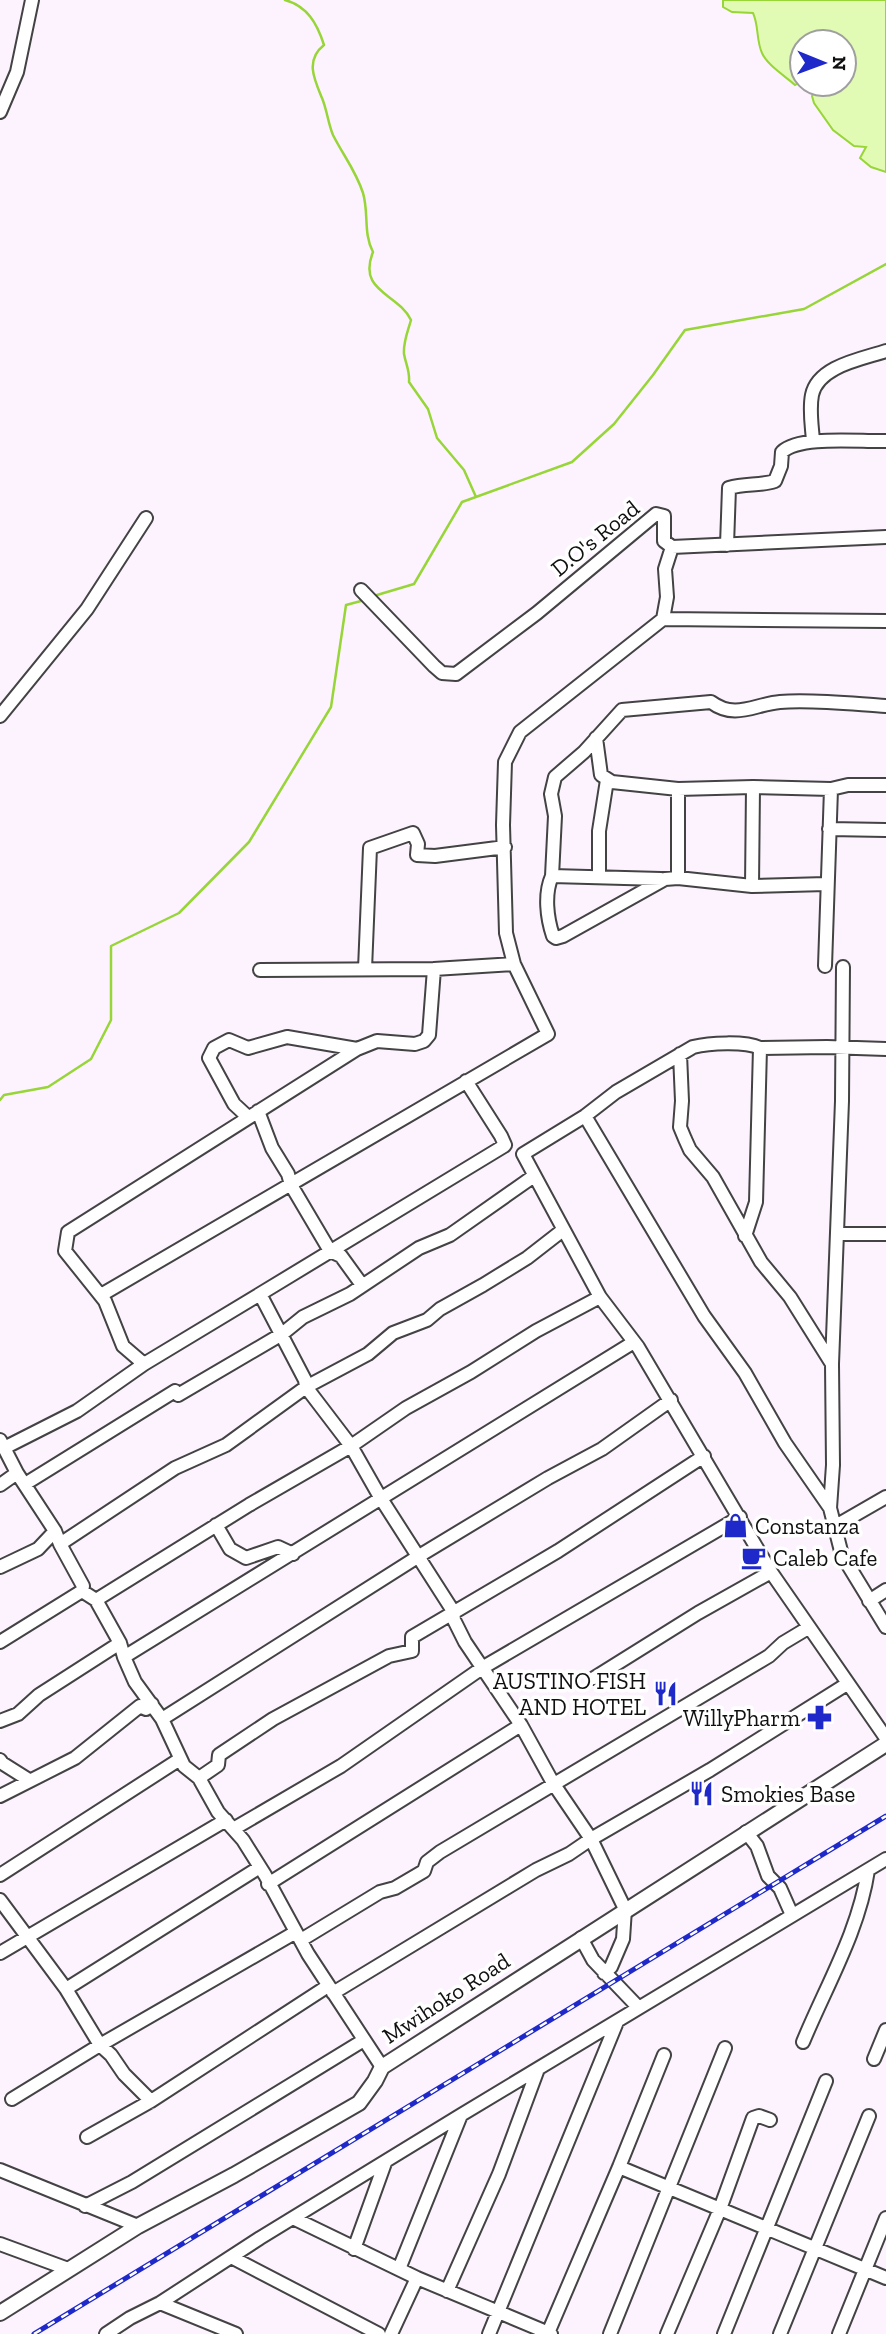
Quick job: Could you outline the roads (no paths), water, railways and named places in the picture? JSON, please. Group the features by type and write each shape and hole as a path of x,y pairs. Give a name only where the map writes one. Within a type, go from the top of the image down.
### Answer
{"street":[{"path":"0,112 17,72 32,0"},
{"path":"813,441 812,396 818,381 849,363 886,351"},
{"path":"727,545 729,488 750,484 764,485 775,481 781,466 782,452 789,445 813,441 886,441"},
{"name":"D.O's Road","path":"361,590 433,666 442,673 456,674 537,613 656,514 664,516 664,541 672,547"},
{"path":"0,716 87,610 146,518"},
{"path":"663,619 667,597 665,569 672,547 886,537"},
{"path":"100,1295 548,1034 514,964 506,933 503,825 505,762 520,732 663,619 886,621"},
{"path":"672,879 563,936 553,936 548,921 555,816 551,794 555,777 584,752 622,710 711,702 720,709 729,710 752,710 779,702 886,706"},
{"path":"596,738 601,775 607,780 677,789 831,789 848,785 886,785"},
{"path":"598,877 599,831 607,780"},
{"path":"752,886 754,787"},
{"path":"672,879 677,789"},
{"path":"825,966 831,789"},
{"path":"829,829 886,830"},
{"path":"365,969 370,848 413,833 418,844 417,855 435,856 505,847"},
{"path":"552,876 672,879 752,886 826,884"},
{"path":"260,970 434,969 514,964"},
{"path":"843,967 830,1508 842,1555 886,1627"},
{"path":"144,1364 123,1346 105,1301 65,1251 68,1232 357,1049 377,1041 415,1044 424,1041 429,1035 434,969"},
{"path":"357,1049 287,1037 248,1048 229,1040 218,1045 209,1058 234,1104 253,1114 288,1174 290,1185 330,1251 341,1256 362,1285"},
{"path":"886,1049 760,1048 753,1044 707,1044 693,1047 616,1092 585,1116 523,1153 600,1297 634,1342 671,1400 771,1572 886,1738"},
{"path":"745,1237 756,1202 760,1048"},
{"path":"680,1054 680,1126 690,1150 713,1177 745,1237 761,1262 790,1297 832,1364"},
{"path":"82,1591 83,1586 58,1538 2,1444 77,1411 144,1364 505,1145 466,1081"},
{"path":"585,1116 704,1316 745,1373 785,1443 830,1508"},
{"path":"0,1485 21,1479 175,1391 178,1395 282,1334 303,1317 350,1294 419,1248 450,1235 534,1176"},
{"path":"0,1567 58,1538 175,1468 226,1445 306,1387 368,1354 393,1334 427,1320 440,1309 527,1258 563,1230"},
{"path":"838,1234 886,1234"},
{"path":"260,1294 306,1387 351,1446 380,1497 453,1611 460,1631 482,1668 521,1725 553,1783 591,1839 625,1909 623,1939 611,1967 604,1973"},
{"path":"96,1600 216,1525 351,1446 406,1408 471,1372 536,1331 600,1297"},
{"path":"124,1657 634,1342"},
{"path":"162,1719 419,1556 548,1478 602,1449 671,1400"},
{"path":"199,1778 218,1765 219,1755 273,1719 389,1656 412,1651 412,1637 558,1551 704,1456"},
{"path":"834,1527 886,1497"},
{"path":"0,1952 230,1824 341,1766 482,1668 740,1517"},
{"path":"216,1525 230,1549 246,1558 278,1547 293,1554"},
{"path":"594,1678 698,1613 771,1572"},
{"path":"869,1601 886,1590"},
{"path":"82,1591 96,1600 120,1643 135,1682 162,1719 184,1766 199,1778 218,1812 230,1824 260,1867 331,1989 382,2067"},
{"path":"0,1642 82,1591"},
{"path":"12,2099 100,2045 380,1892 396,1888 424,1871 427,1862 440,1852 769,1656 783,1643 808,1628"},
{"path":"0,1721 18,1714 39,1695 120,1643"},
{"path":"87,2137 151,2101 331,1989 536,1870 569,1854 710,1770 847,1684"},
{"path":"0,1796 75,1758 141,1706 146,1709 152,1704"},
{"path":"268,1884 521,1725"},
{"name":"Mwihoko Road","path":"0,2313 138,2226 234,2175 359,2103 382,2067 886,1744"},
{"path":"0,1875 180,1759"},
{"path":"0,1760 29,1780"},
{"path":"746,1832 757,1846 768,1876 780,1888 792,1915"},
{"path":"106,2334 638,2007 886,1859"},
{"path":"66,1989 260,1867"},
{"path":"803,2042 855,1922 868,1870"},
{"path":"0,1900 66,1989 100,2045 151,2101"},
{"path":"581,1938 604,1973 623,1989 638,2007"},
{"path":"489,2334 617,2022"},
{"path":"874,2059 886,2030"},
{"path":"85,2206 132,2182 364,2040"},
{"path":"610,2334 725,2048"},
{"path":"293,2218 417,2278 550,2333 664,2055"},
{"path":"447,2291 499,2174 538,2069"},
{"path":"724,2334 826,2081"},
{"path":"399,2269 461,2115"},
{"path":"667,2334 720,2209 753,2118 759,2116 771,2120"},
{"path":"780,2334 869,2116"},
{"path":"354,2249 385,2163"},
{"path":"619,2167 886,2278"},
{"path":"0,2170 138,2226"},
{"path":"839,2334 886,2218"},
{"path":"0,2244 68,2269"},
{"path":"231,2256 379,2334"},
{"path":"391,2334 417,2278"},
{"path":"160,2303 236,2334"}],"waterway":[{"path":"285,0 299,6 310,16 324,45 313,63 314,77 333,135 363,193 368,238 373,252 370,276 381,291 405,311 411,320 404,350 409,382 428,409 437,438 464,470 476,497"},
{"path":"377,595 414,584 462,502 572,462 614,424 685,330 804,309 886,264"},
{"path":"0,1100 4,1095 48,1087 91,1059 111,1020 111,946 179,913 249,842 331,707 346,605 361,601"}],"railway":[{"path":"34,2334 886,1816"}],"place":[{"name":"Constanza","path":"735,1526"},
{"name":"Caleb Cafe","path":"753,1558"},
{"name":"AUSTINO FISH AND HOTEL","path":"666,1694"},
{"name":"WillyPharm","path":"820,1718"},
{"name":"Smokies Base","path":"701,1794"}]}
